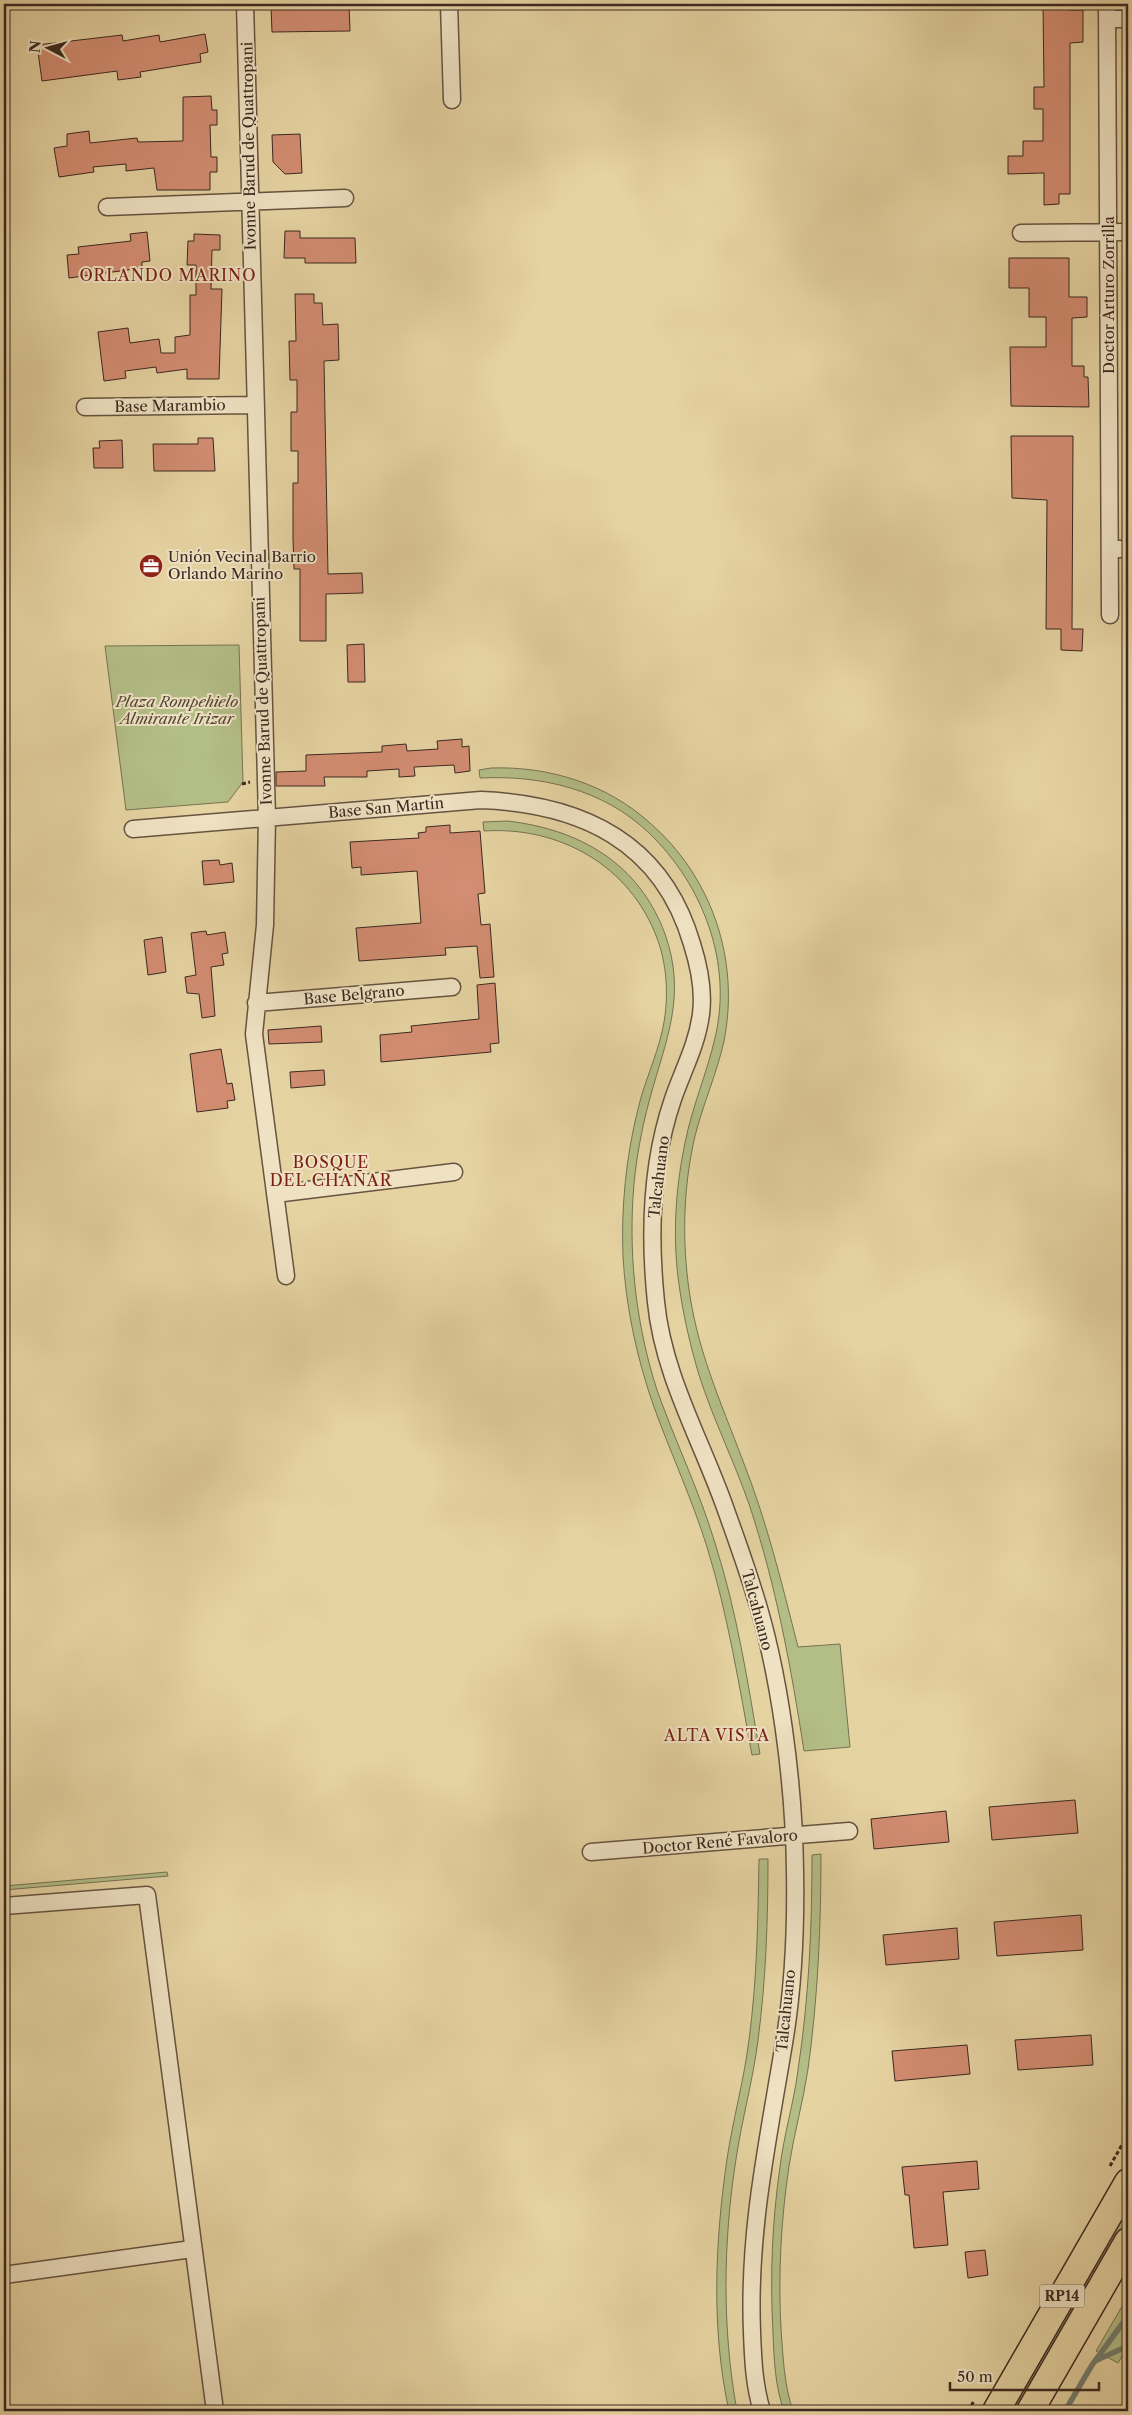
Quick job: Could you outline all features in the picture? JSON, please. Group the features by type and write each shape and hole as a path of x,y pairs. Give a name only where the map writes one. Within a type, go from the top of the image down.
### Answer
{"main road":[{"name":"RP14","path":"996,2411 1128,2182"},
{"name":"RP14","path":"1030,2411 1128,2241"}],"street":[{"name":"Ivonne Barud de Quattropani","path":"246,4 266,818 265,925 254,1034 286,1276"},
{"path":"450,4 452,100"},
{"path":"1107,11 1128,18"},
{"name":"Doctor Arturo Zorrilla","path":"1107,11 1110,615"},
{"path":"107,207 345,198"},
{"path":"1021,233 1128,232"},
{"name":"Base Marambio","path":"86,406 255,405"},
{"path":"1110,549 1128,548"},
{"name":"Base San Martín","path":"133,829 481,800 516,802 566,813 596,824 629,847"},
{"name":"Talcahuano","path":"629,847 654,869 674,900 687,928 696,959 702,1010 696,1040 673,1100 658,1170 652,1214 656,1304 667,1357 688,1417 725,1507 755,1592 780,1711 794,1836 794,1922 784,2043 760,2181 751,2290 756,2392 762,2411"},
{"name":"Base Belgrano","path":"256,1003 452,988"},
{"path":"275,1194 454,1172"},
{"name":"Doctor René Favaloro","path":"590,1852 849,1831"},
{"path":"4,1906 147,1895 192,2249 215,2411"},
{"path":"4,2275 192,2249"}],"green space":[{"name":"Plaza Rompehielo Almirante Irizar","path":"239,645 243,782 228,802 126,810 105,646"},
{"path":"491,768 534,770 576,780 596,788 633,809 672,845 690,868 705,894 716,922 724,951 728,980 728,1011 724,1041 698,1124 688,1172 685,1246 688,1282 703,1352 767,1530 798,1647 840,1644 850,1747 804,1751 788,1657 759,1534 699,1375 682,1302 675,1235 679,1179 688,1130 712,1051 720,1010 720,982 716,954 709,927 685,876 649,833 631,818 612,805 591,795 548,782 526,779 480,778 479,770"},
{"path":"507,821 533,825 558,832 582,842 603,854 623,869 654,909 665,934 671,956 674,977 672,1017 644,1123 634,1185 632,1246 636,1295 644,1343 657,1390 702,1504 723,1569 741,1648 760,1754 752,1755 721,1598 695,1511 648,1389 633,1333 627,1295 623,1257 625,1182 630,1145 638,1109 659,1042 666,1009 665,973 661,949 645,913 629,890 610,871 589,856 565,844 539,835 512,831 484,831 483,822"},
{"path":"821,1854 817,1988 806,2081 789,2166 782,2227 780,2267 781,2329 786,2381 793,2411 784,2411 777,2382 774,2353 773,2229 777,2188 796,2082 805,2016 810,1936 812,1855"},
{"path":"759,1859 768,1859 766,1950 758,2040 736,2159 729,2222 726,2285 727,2317 732,2380 737,2411 729,2411 719,2349 717,2317 718,2254 727,2159 752,2017 757,1950"},
{"path":"167,1872 168,1876 4,1890 4,1886"},
{"path":"1128,2202 1128,2221 1098,2274 1089,2269"},
{"path":"1085,2276 1093,2282 1017,2411 1007,2411"},
{"path":"1128,2296 1128,2346 1118,2363 1096,2351"}],"building":[{"path":"281,4 349,4 350,31 272,32 271,7 281,7"},
{"path":"1043,4 1069,4 1069,10 1083,10 1083,42 1070,43 1070,194 1059,194 1059,204 1044,205 1044,173 1008,174 1008,156 1023,156 1023,141 1043,141 1043,109 1034,109 1034,87 1044,87"},
{"path":"205,34 208,52 200,54 201,62 140,72 141,77 118,80 117,71 42,81 37,45 122,35 123,41 159,35 160,42"},
{"path":"211,96 212,110 217,110 217,125 210,125 211,157 217,157 217,172 210,172 210,190 157,190 154,168 126,171 126,164 93,167 94,172 59,177 54,148 67,146 67,134 89,131 90,143 137,138 138,142 183,141 183,97"},
{"path":"300,134 302,173 285,174 273,162 272,135"},
{"path":"285,231 300,231 300,238 355,238 356,263 305,263 305,258 284,258"},
{"path":"147,232 150,261 142,262 142,268 69,278 67,255 79,254 78,247 131,241 130,234"},
{"path":"194,234 220,235 220,250 212,250 211,289 222,289 219,379 187,379 187,369 157,373 156,367 125,371 126,378 104,381 98,332 128,328 130,343 159,339 161,353 175,353 175,337 190,335 190,295 196,295 196,265 187,265 188,241 194,241"},
{"path":"1009,258 1069,258 1069,297 1087,297 1087,317 1072,318 1072,366 1084,366 1084,377 1088,377 1089,407 1011,406 1010,347 1046,347 1046,317 1029,317 1029,288 1009,288"},
{"path":"295,294 314,294 314,303 322,303 323,325 338,324 339,360 324,361 328,574 362,573 363,593 326,594 326,641 300,641 300,569 294,569 293,539 293,483 298,483 298,451 291,451 291,412 297,412 297,380 290,380 289,341 296,341"},
{"path":"1011,436 1073,436 1072,629 1083,629 1082,651 1061,650 1061,629 1046,629 1047,500 1012,498"},
{"path":"198,438 213,438 215,471 154,471 153,444 198,444"},
{"path":"122,440 123,468 94,468 93,448 100,448 99,441"},
{"path":"364,644 365,682 348,682 347,645"},
{"path":"462,739 462,747 469,746 470,771 455,773 454,765 414,767 415,776 399,777 399,769 367,771 367,777 324,777 325,786 276,786 276,772 306,771 306,755 382,752 382,746 406,744 407,751 438,749 437,741"},
{"path":"450,825 450,833 480,831 485,893 478,894 481,925 490,924 494,977 480,978 477,946 445,948 446,955 359,961 356,928 421,923 417,871 361,875 361,867 352,868 350,842 419,838 418,833 426,832 426,827"},
{"path":"219,860 220,865 232,863 234,882 204,885 202,861"},
{"path":"206,931 207,935 225,932 228,953 222,954 224,965 211,967 215,1016 202,1018 199,994 187,993 185,977 196,975 191,933"},
{"path":"162,937 166,972 148,975 144,940"},
{"path":"495,983 499,1043 490,1044 491,1052 381,1062 380,1035 412,1032 411,1026 479,1019 477,985"},
{"path":"321,1026 322,1042 269,1044 268,1030"},
{"path":"221,1049 227,1084 232,1083 235,1100 227,1101 228,1108 197,1112 190,1054"},
{"path":"324,1070 325,1085 291,1088 290,1072"},
{"path":"1075,1800 1078,1833 992,1840 989,1807"},
{"path":"946,1811 949,1842 874,1849 871,1819"},
{"path":"1081,1915 1083,1950 997,1956 994,1922"},
{"path":"957,1928 959,1959 886,1965 883,1935"},
{"path":"1091,2035 1093,2065 1018,2070 1015,2040"},
{"path":"967,2045 970,2074 895,2081 892,2051"},
{"path":"977,2161 979,2189 943,2192 948,2245 914,2248 909,2195 905,2195 902,2167"},
{"path":"985,2250 988,2275 968,2278 965,2252"}],"waterway":[{"path":"1065,2411 1092,2365 1128,2316"},
{"path":"1097,2360 1128,2346"}],"place":[{"name":"Unión Vecinal Barrio Orlando Marino","path":"151,566"}],"district":[{"name":"ORLANDO MARINO","path":"168,275"},
{"name":"BOSQUE DEL CHAÑAR","path":"331,1171"},
{"name":"ALTA VISTA","path":"717,1735"}]}
